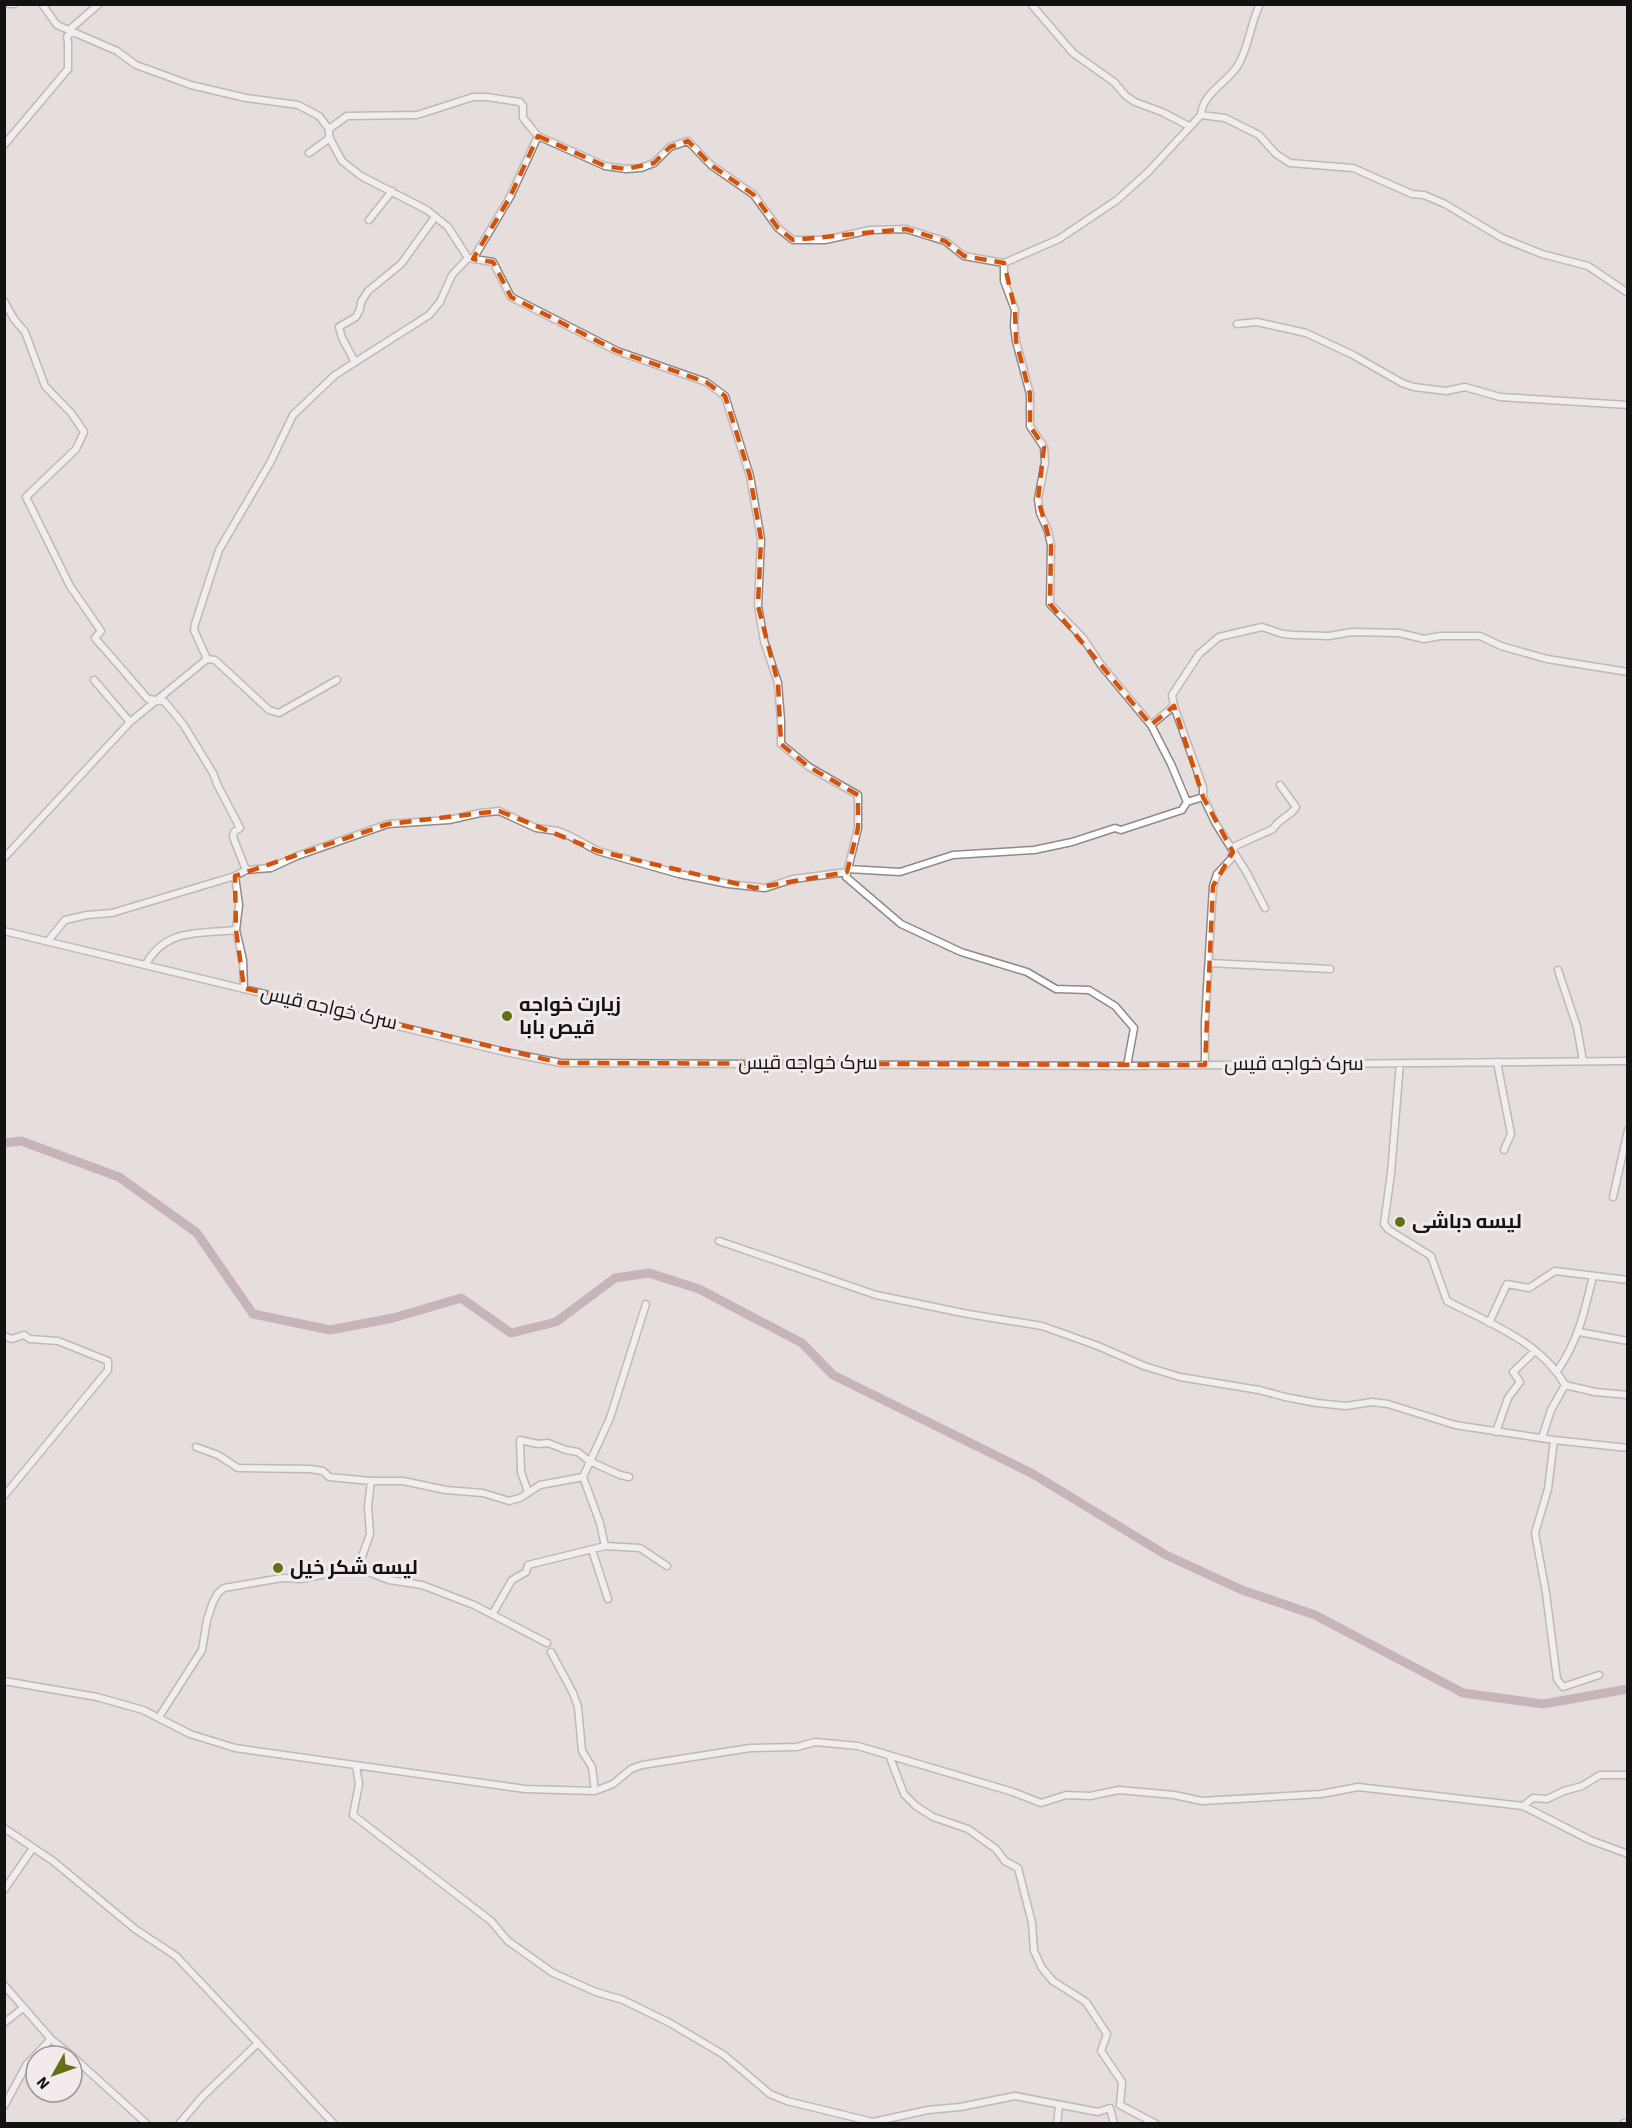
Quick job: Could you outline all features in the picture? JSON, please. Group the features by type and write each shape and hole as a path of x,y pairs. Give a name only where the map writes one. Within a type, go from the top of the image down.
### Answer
{"street":[{"path":"9,4 14,4"},
{"path":"42,4 57,25 117,51 136,64 191,85 246,98 298,105 320,116 329,129 330,138 342,161 348,167 435,217 448,227 471,259 492,262 511,297 617,351 706,382 725,396 750,476 761,539 758,606 764,641 778,683 781,744 808,767 858,795 858,828 846,877 901,924 962,952 1027,972 1056,989 1089,990 1115,1006 1134,1028 1127,1066"},
{"path":"4,145 68,69 67,38 70,31 99,4"},
{"path":"1031,4 1073,53 1114,82 1126,96 1189,126"},
{"path":"329,129 347,116 417,114 467,98 487,97 520,102 523,106 523,118 538,136 605,166 626,169 641,168 654,163 670,147 688,141 711,165 754,195 778,228 793,240 825,240 870,230 906,230 945,241 964,256 1004,263 1059,239 1117,200 1148,172 1201,115 1201,109 1210,94 1228,79 1238,65 1260,4"},
{"path":"1201,115 1225,118 1259,135 1276,154 1290,163 1353,168 1412,194 1424,195 1445,204 1502,238 1542,254 1588,266 1628,293"},
{"path":"207,659 194,630 219,550 270,463 293,415 335,375 429,315 440,302 452,275 471,259 510,197 538,136"},
{"path":"309,153 330,138"},
{"path":"369,220 392,191"},
{"path":"355,362 342,338 339,327 356,317 368,291 401,264 435,217"},
{"path":"1004,263 1004,280 1015,310 1016,341 1030,394 1030,426 1044,447 1045,462 1038,499 1040,513 1051,545 1050,604 1083,638 1101,665 1151,725 1187,802"},
{"path":"4,301 14,319 25,332 45,386 72,414 84,432 76,449 26,497 70,586 101,631 95,638 148,699 164,701 183,724 213,773 240,828 234,832 233,837 246,870"},
{"path":"1237,324 1257,322 1305,333 1414,387 1446,391 1465,387 1500,397 1628,405"},
{"path":"1265,908 1203,797 1203,787 1172,695 1199,654 1220,637 1262,627 1282,634 1294,635 1329,636 1352,632 1398,633 1424,639 1440,636 1480,636 1501,646 1547,659 1628,672"},
{"path":"4,858 130,722 207,659 215,660 269,710 279,713 338,680"},
{"path":"94,680 130,722"},
{"path":"1151,725 1174,706"},
{"path":"1205,1065 1205,1022 1213,886 1217,874 1231,859 1236,846 1272,829 1296,807 1280,785"},
{"path":"48,941 65,921 87,915 112,913 235,876 246,870 271,868 297,856 388,824 449,820 499,811 536,828 558,831 598,851 668,871 728,884 765,888 793,879 847,871 900,873 953,855 1034,850 1072,842 1115,828 1121,830 1182,810 1187,802 1203,797"},
{"path":"235,876 239,905 236,930 243,960 244,988"},
{"path":"146,964 162,943 174,937 236,930"},
{"name":"سرک خواجه قیس","path":"4,931 506,1052 561,1063 1127,1066 1628,1061"},
{"path":"1209,963 1330,969"},
{"path":"1558,970 1577,1027 1583,1061"},
{"path":"1497,1062 1511,1134 1504,1150"},
{"path":"1400,1064 1391,1173 1384,1224 1389,1230 1431,1256 1447,1301 1521,1339 1557,1371 1565,1385 1595,1392 1628,1395"},
{"path":"1613,1197 1628,1130"},
{"path":"719,1241 876,1295 1042,1326 1098,1346 1144,1366 1180,1377 1259,1390 1317,1403 1346,1406 1372,1402 1388,1404 1455,1425 1554,1440 1628,1448"},
{"path":"1489,1323 1507,1284 1529,1288 1554,1271 1628,1280"},
{"path":"1557,1371 1579,1332 1593,1276"},
{"path":"605,1546 600,1523 583,1477 610,1418 646,1304"},
{"path":"1579,1332 1628,1341"},
{"path":"4,1336 12,1340 24,1335 30,1339 58,1341 108,1361 108,1370 4,1496"},
{"path":"1496,1432 1508,1398 1520,1382 1513,1372 1535,1352"},
{"path":"1542,1438 1551,1410 1565,1385"},
{"path":"528,1491 521,1472 520,1440 538,1444 548,1443 578,1452 589,1461 629,1477"},
{"path":"1554,1440 1548,1489 1535,1533 1546,1593 1557,1679 1563,1687 1599,1675"},
{"path":"196,1447 218,1455 238,1467 310,1469 323,1471 329,1477 402,1481 446,1490 483,1492 509,1501 520,1498 540,1485 583,1477"},
{"path":"159,1717 202,1650 207,1620 213,1602 224,1588 282,1578 301,1579 350,1571 359,1565 370,1534 368,1506 371,1481"},
{"path":"493,1613 512,1580 526,1572 528,1565 605,1546 640,1548 667,1566"},
{"path":"592,1550 608,1599"},
{"path":"359,1565 371,1574 389,1580 422,1584 493,1613 547,1643"},
{"path":"551,1652 568,1679 576,1700 582,1751 592,1767 595,1791"},
{"path":"4,1682 98,1697 143,1710 189,1734 235,1748 525,1789 595,1791 613,1784 631,1769 642,1765 750,1748 797,1747 815,1742 858,1746 1013,1792 1041,1803 1066,1795 1090,1796 1119,1790 1174,1795 1203,1801 1321,1794 1358,1787 1527,1803 1547,1799 1582,1786 1600,1775 1628,1775"},
{"path":"889,1755 904,1794 916,1806 933,1817 968,1829 996,1849 1005,1861 1018,1868 1032,1923 1034,1950 1042,1968 1053,1981 1086,2002 1107,2034 1101,2051 1122,2082 1120,2105"},
{"path":"356,1766 359,1784 353,1815 491,1921 508,1941 553,1973 596,1992 623,2000 670,2023 724,2055 770,2094 796,2103 875,2122 1015,2096 1098,2112 1110,2108 1112,2110 1120,2105"},
{"path":"1527,1803 1590,1840 1628,1854"},
{"path":"4,1828 53,1861 135,1929 176,1956 334,2124"},
{"path":"4,1890 33,1848"},
{"path":"4,1985 22,2008 57,2044"},
{"path":"4,2023 22,2008"},
{"path":"4,2106 27,2064 51,2039"},
{"path":"179,2124 202,2097 258,2043"},
{"path":"84,2067 147,2124"},
{"path":"1057,2124 1059,2105"},
{"path":"1120,2105 1156,2124"},
{"path":"1112,2110 1114,2124"}],"highlighted area":[{"path":"538,136 605,166 626,169 654,163 670,147 688,141 711,165 754,195 778,228 793,240 906,229 945,241 964,256 1004,263 1015,310 1016,341 1030,394 1030,426 1044,447 1038,499 1051,545 1050,604 1151,725 1174,706 1203,797 1233,852 1213,886 1205,1065 561,1063 244,988 236,930 235,876 388,824 499,811 598,851 755,888 847,872 858,828 858,795 809,767 781,744 778,683 758,606 761,539 750,476 725,396 706,382 617,351 511,297 493,262 473,259 510,197"}],"waterway":[{"path":"4,1143 21,1141 119,1177 197,1233 253,1314 330,1330 393,1318 461,1298 511,1333 556,1322 615,1278 649,1273 699,1289 802,1343 833,1375 1033,1474 1166,1555 1242,1590 1315,1615 1463,1693 1543,1704 1628,1689"}],"place":[{"name":"زیارت خواجه قیص بابا","path":"507,1016"},
{"name":"لیسه دباشی","path":"1400,1222"},
{"name":"لیسه شکر خیل","path":"278,1568"}]}
